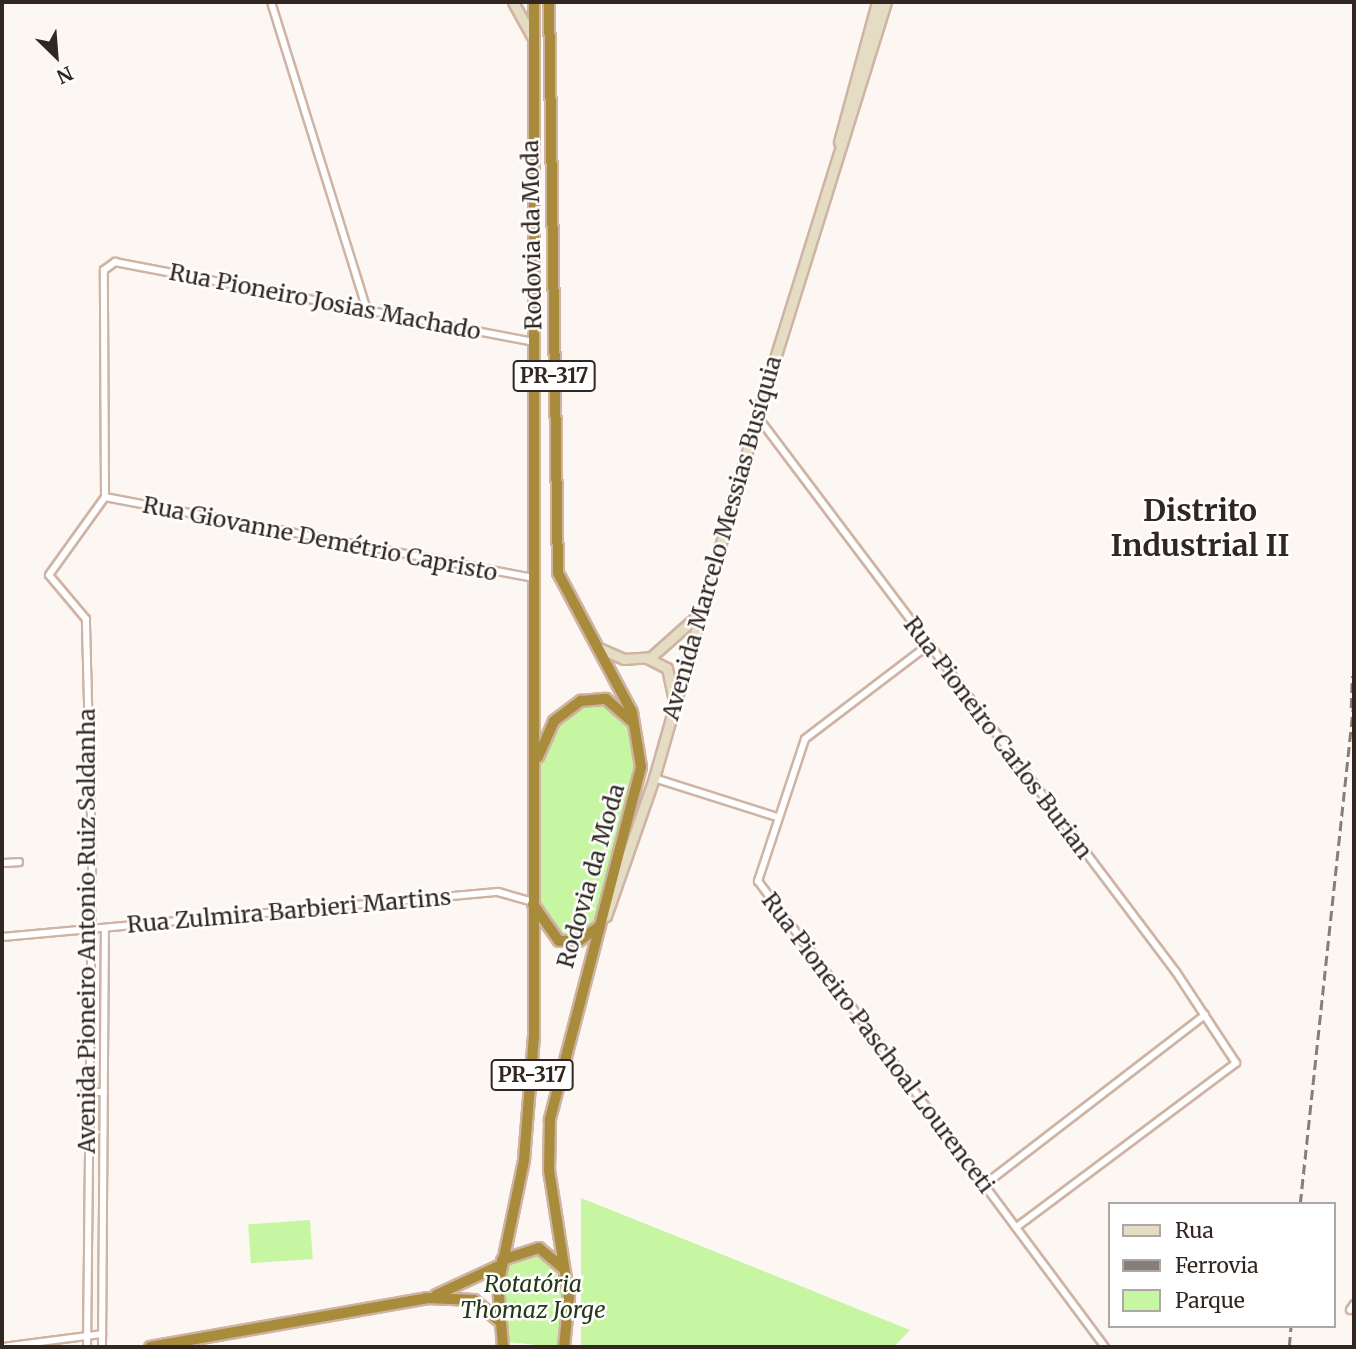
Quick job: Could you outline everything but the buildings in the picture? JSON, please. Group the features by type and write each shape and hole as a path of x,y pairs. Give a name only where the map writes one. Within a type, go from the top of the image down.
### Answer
{"highway":[{"name":"Rodovia da Moda","path":"502,1262 531,1103 535,578 534,2"},
{"name":"Rodovia da Moda","path":"550,2 554,534 568,602 597,647 638,729 637,799 603,923 567,1034 550,1120 549,1170 567,1273"},
{"path":"534,770 546,733 580,701 606,699 638,729"},
{"path":"532,902 559,941 579,941 603,923"},
{"path":"427,1298 502,1262 539,1248 558,1258 567,1273"},
{"name":"PR-317","path":"502,1262 499,1325 503,1347"},
{"name":"PR-317","path":"564,1347 567,1331 567,1273"},
{"path":"150,1347 427,1298 474,1300 499,1325 512,1347"},
{"path":"556,1347 567,1331"}],"street":[{"path":"271,2 368,311"},
{"path":"513,2 534,40"},
{"name":"Avenida Marcelo Messias Busíquia","path":"603,923 654,778 697,615 870,41 877,2"},
{"name":"Avenida Marcelo Messias Busíquia","path":"870,41 886,2"},
{"name":"Rua Pioneiro Josias Machado","path":"105,497 102,275 115,262 534,342"},
{"name":"Rua Pioneiro Carlos Burian","path":"757,416 1205,1015 1236,1063 1017,1227"},
{"name":"Rua Giovanne Demétrio Capristo","path":"105,497 535,578"},
{"name":"Avenida Pioneiro Antonio Ruiz Saldanha","path":"87,1347 86,929 92,854 86,619 49,575 105,497"},
{"path":"648,658 697,615"},
{"name":"Rua Pioneiro Paschoal Lourenceti","path":"927,646 805,739 758,876 762,890 1105,1347"},
{"path":"597,647 624,659 648,658 667,668 674,701"},
{"path":"654,778 777,817"},
{"path":"2,863 19,862"},
{"name":"Rua Zulmira Barbieri Martins","path":"2,937 498,892 532,902"},
{"name":"Avenida Pioneiro Antonio Ruiz Saldanha","path":"102,1347 105,928"},
{"path":"984,1185 1205,1015"},
{"path":"85,1093 104,1091"},
{"path":"2,1347 86,1333 102,1334"}],"green space":[{"path":"606,699 638,729 641,767 602,923 579,941 551,937 533,888 534,770 563,712"},
{"path":"581,1198 910,1330 894,1347 581,1347"},
{"path":"310,1220 313,1259 251,1263 248,1224"},
{"name":"Rotatória Thomaz Jorge","path":"532,1247 567,1273 567,1331 556,1347 507,1342 501,1265"}],"railway":[{"path":"1351,708 1352,676"},
{"path":"1300,1202 1354,699"},
{"path":"1289,1347 1291,1328"}],"district":[{"name":"Distrito Industrial II","path":"1200,527"}]}
